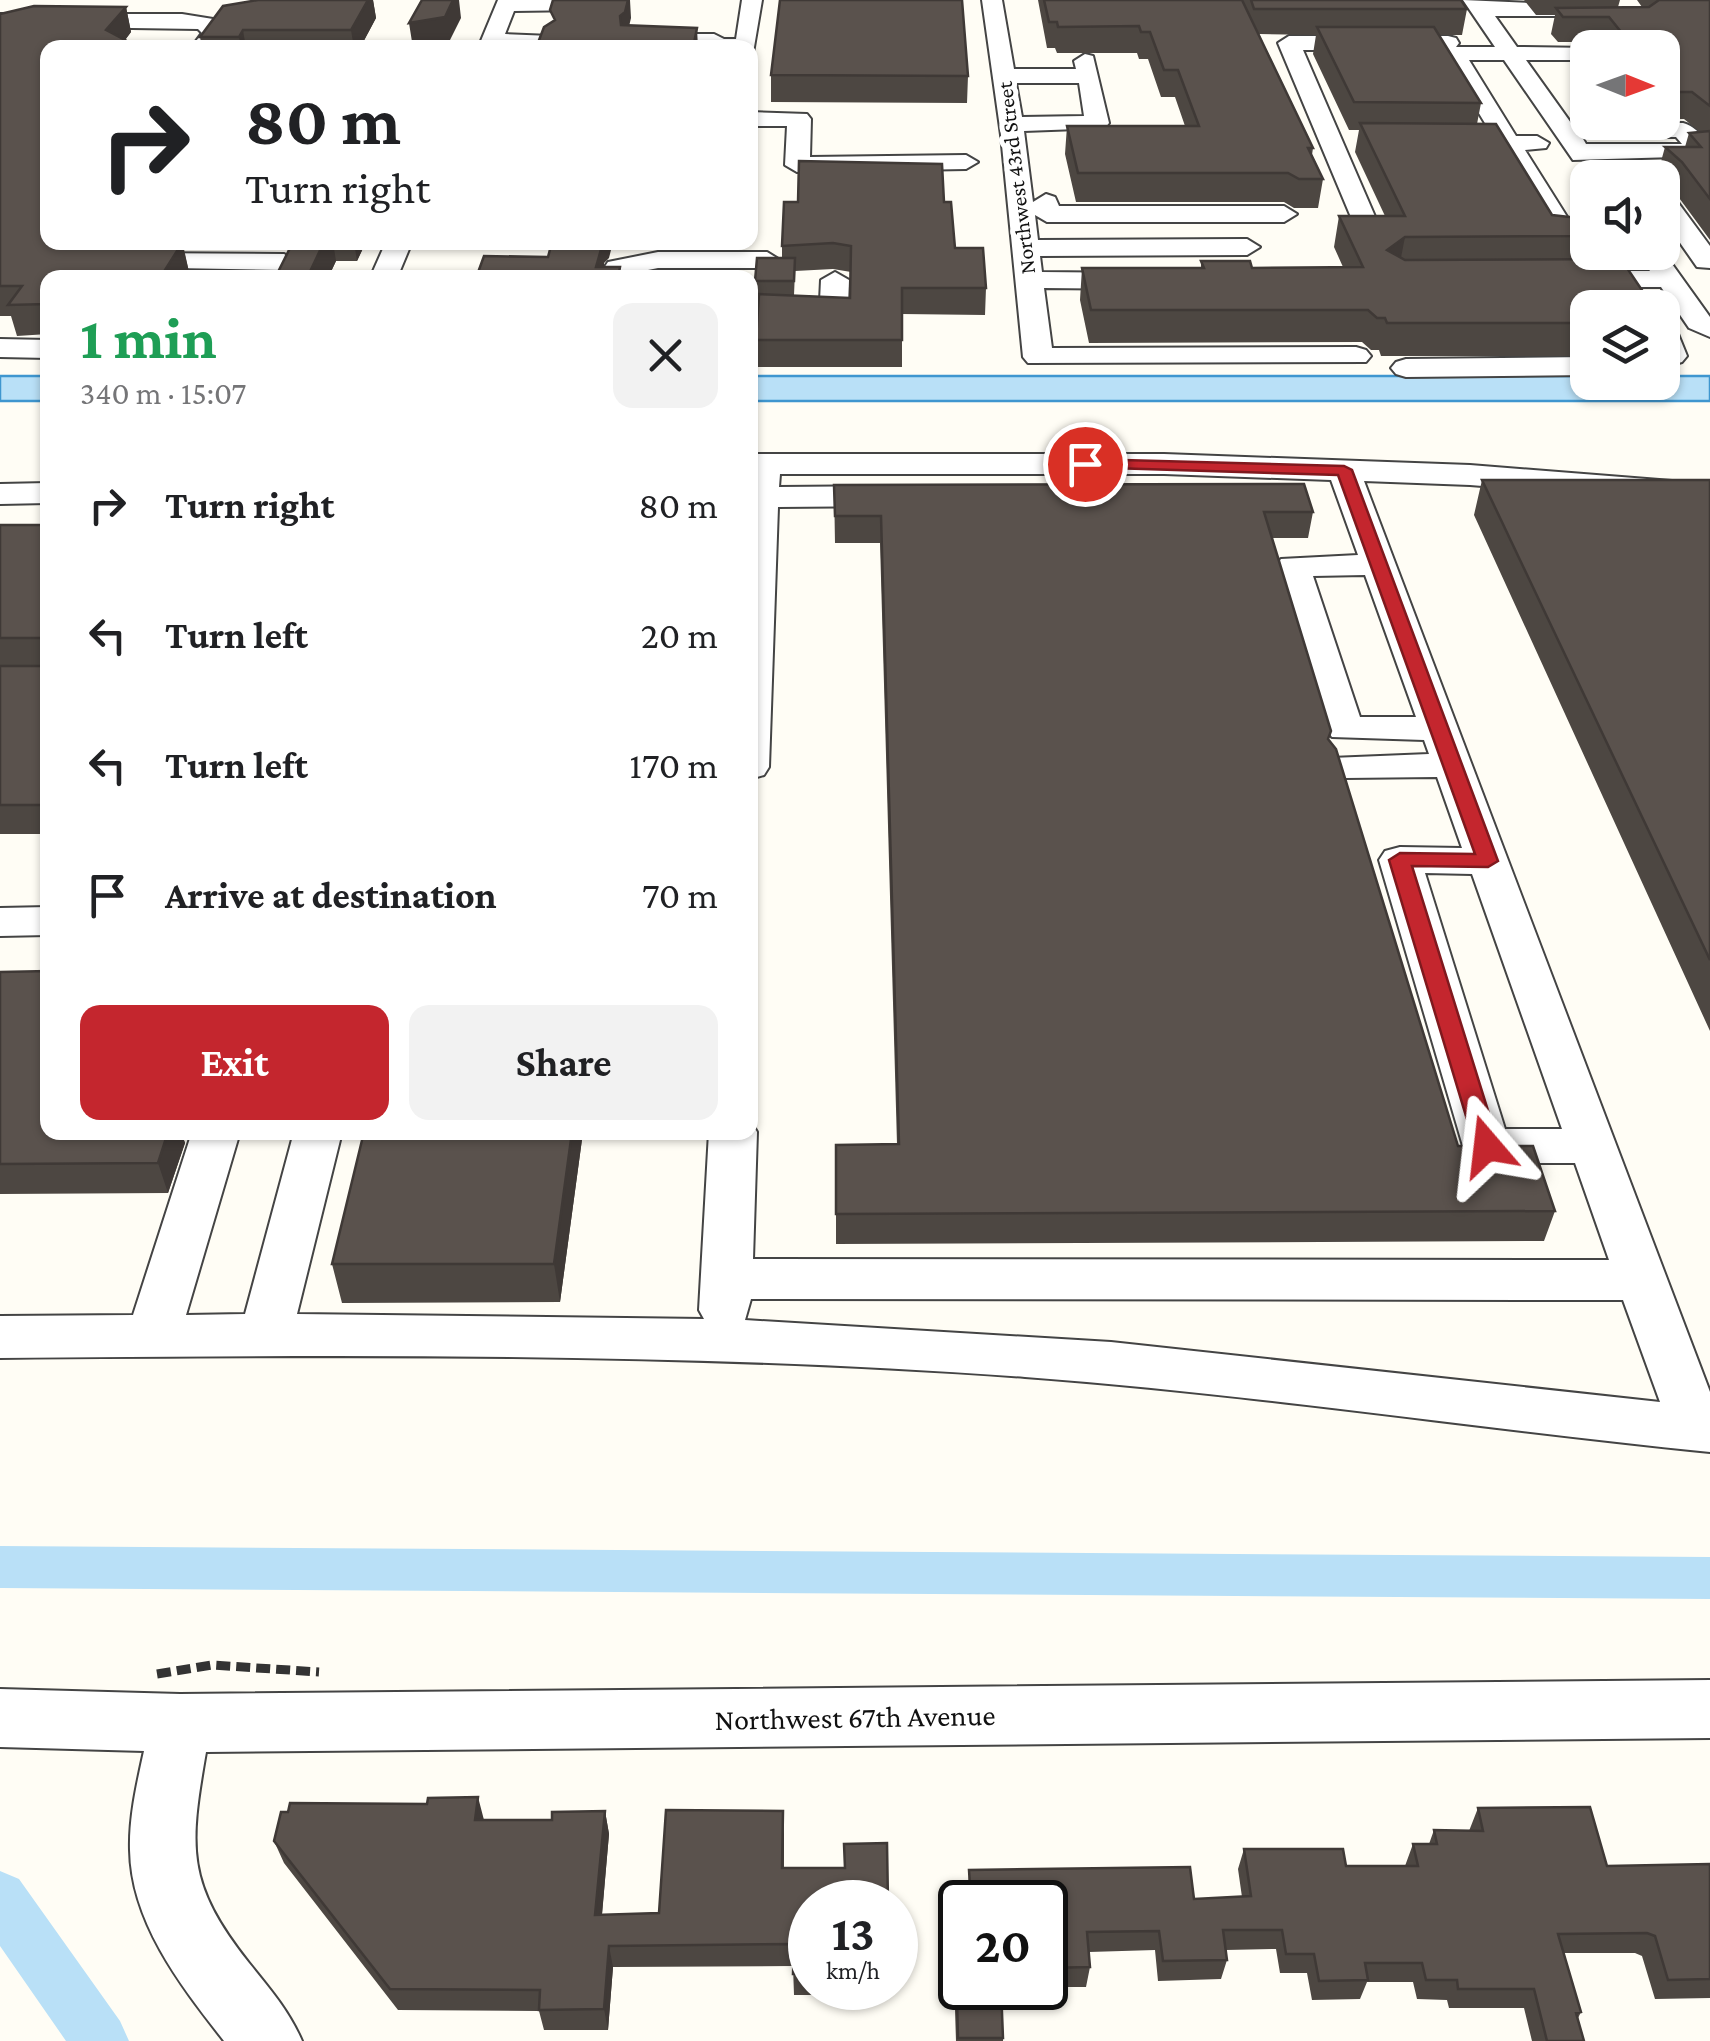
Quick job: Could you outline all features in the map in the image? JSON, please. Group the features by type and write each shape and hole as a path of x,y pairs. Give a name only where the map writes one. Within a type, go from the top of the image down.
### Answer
{"street":[{"path":"499,23 582,4 584,0"},
{"name":"Northwest 43rd Street","path":"992,0 1011,124 1037,196 1025,248 1038,357 1356,356"},
{"path":"0,7 204,6"},
{"path":"0,20 63,9 182,20 205,24 214,32 208,40"},
{"path":"1370,235 1340,141 1289,44 1451,49 1492,26 1605,11"},
{"path":"731,15 742,40"},
{"path":"499,23 546,31"},
{"path":"1492,26 1570,48"},
{"path":"1492,26 1568,125 1707,161"},
{"path":"636,40 714,40"},
{"path":"1451,49 1498,142 1570,238"},
{"path":"1004,76 1090,82"},
{"path":"1037,97 1090,82"},
{"path":"1011,124 1097,123 1090,82"},
{"path":"758,118 799,119 797,165 966,162"},
{"path":"1498,142 1568,125 1684,130 1707,161"},
{"path":"1037,196 1048,214 1284,214"},
{"path":"1680,222 1709,260"},
{"path":"1025,248 1247,246"},
{"path":"131,260 285,261"},
{"path":"618,268 658,260 767,260"},
{"path":"1680,262 1709,260"},
{"path":"1554,280 1620,270"},
{"path":"1664,270 1705,325"},
{"path":"758,309 834,310 834,280"},
{"path":"1029,280 1170,281"},
{"path":"1680,326 1705,325"},
{"path":"0,348 40,349"},
{"path":"1406,368 1570,366"},
{"path":"0,368 40,368"},
{"path":"759,475 1115,464 1348,482"},
{"path":"0,465 40,465"},
{"path":"759,475 920,496"},
{"path":"758,507 759,475"},
{"path":"979,496 1470,475 1710,494"},
{"path":"0,1337 266,1335 818,1343 1172,1368 1703,1428 1642,1280 1348,482"},
{"path":"0,494 40,494"},
{"path":"1379,565 1293,566 1345,729 1446,747"},
{"path":"1345,766 1446,747"},
{"path":"1488,861 1400,860 1487,1146 1592,1146"},
{"path":"0,922 40,921"},
{"path":"153,1336 214,1140"},
{"path":"266,1335 316,1140"},
{"path":"724,1342 733,1140"},
{"path":"726,1279 1642,1280"},
{"name":"Northwest 67th Avenue","path":"0,1718 180,1723 1710,1709"},
{"path":"180,1723 162,1854 170,1898 192,1939 268,2041"}],"water":[{"path":"0,376 40,376 40,401 0,401"},
{"path":"758,376 1570,376 1570,400 1680,400 1680,376 1710,376 1710,401 758,401"}],"building":[{"path":"258,0 368,0 351,30 243,30 239,37 200,37 223,6"},
{"path":"422,0 453,0 445,17 409,23"},
{"path":"553,0 628,0 620,16 621,25 697,28 695,40 539,40 544,27 555,20 550,10"},
{"path":"780,0 962,0 968,76 771,75"},
{"path":"1044,0 1242,0 1313,148 1308,148 1323,179 1299,179 1288,173 1078,173 1067,126 1199,126 1178,70 1164,70 1150,32 1141,32 1139,26 1058,27 1057,22 1049,22"},
{"path":"1251,0 1461,0 1467,9 1254,9"},
{"path":"1659,0 1710,0 1710,106 1692,92 1680,92 1680,30 1619,30 1609,17 1563,17 1556,8 1649,7"},
{"path":"34,6 126,7 106,30 125,40 40,40 40,250 178,250 165,270 40,270 40,304 8,305 22,286 0,286 0,14"},
{"path":"1317,27 1434,27 1481,103 1354,102"},
{"path":"1360,123 1496,124 1552,215 1570,217 1570,236 1405,237 1387,250 1405,260 1570,259 1570,270 1628,270 1642,290 1570,290 1570,323 1387,323 1368,310 1091,310 1082,268 1204,268 1201,261 1250,261 1252,268 1363,267 1339,216 1405,216"},
{"path":"1710,131 1710,199 1682,162 1665,147 1701,147 1689,133"},
{"path":"799,161 942,164 944,202 951,202 955,248 983,248 986,288 902,288 902,340 758,340 759,294 850,298 851,246 782,246 784,202 798,202"},
{"path":"289,250 320,250 311,270 279,270"},
{"path":"550,250 601,250 596,267 620,267 479,270 484,256 548,257"},
{"path":"757,258 795,258 794,281 758,281"},
{"path":"1482,480 1710,480 1710,960"},
{"path":"1304,484 1313,512 1264,512 1331,731 1328,739 1336,749 1458,1146 1533,1146 1555,1211 836,1214 836,1145 899,1144 881,516 835,516 834,485"},
{"path":"0,525 40,525 40,638 0,638"},
{"path":"0,666 40,666 40,805 0,805"},
{"path":"40,971 40,1140 165,1140 158,1163 0,1164 0,972"},
{"path":"362,1140 571,1140 554,1264 332,1264"},
{"path":"478,1797 475,1820 552,1820 552,1812 605,1811 595,1915 659,1913 666,1810 783,1811 782,1868 845,1868 844,1844 887,1843 888,1880 788,1880 788,1944 609,1946 604,2009 539,2010 540,1990 390,1989 274,1841 281,1812 288,1812 290,1803 427,1804 428,1798"},
{"path":"1590,1807 1607,1866 1710,1864 1710,1979 1668,1980 1655,1936 1647,1933 1558,1934 1581,2012 1576,2013 1584,2041 1547,2041 1534,1989 1458,1989 1457,1980 1426,1980 1422,1963 1365,1963 1368,1980 1319,1981 1314,1954 1286,1954 1282,1930 1223,1930 1227,1960 1163,1961 1159,1931 1087,1932 1090,1967 1068,1967 1068,1880 970,1880 969,1870 1190,1867 1194,1899 1251,1896 1244,1849 1343,1849 1346,1866 1418,1866 1413,1844 1437,1844 1434,1830 1483,1831 1478,1808"},
{"path":"957,2010 1002,2010 1003,2038 958,2038"}],"waterway":[{"path":"0,1567 1710,1578"},
{"path":"0,1898 100,2041"}],"route":[{"path":"1085,464 1344,470 1488,861 1400,860 1487,1146"}]}
